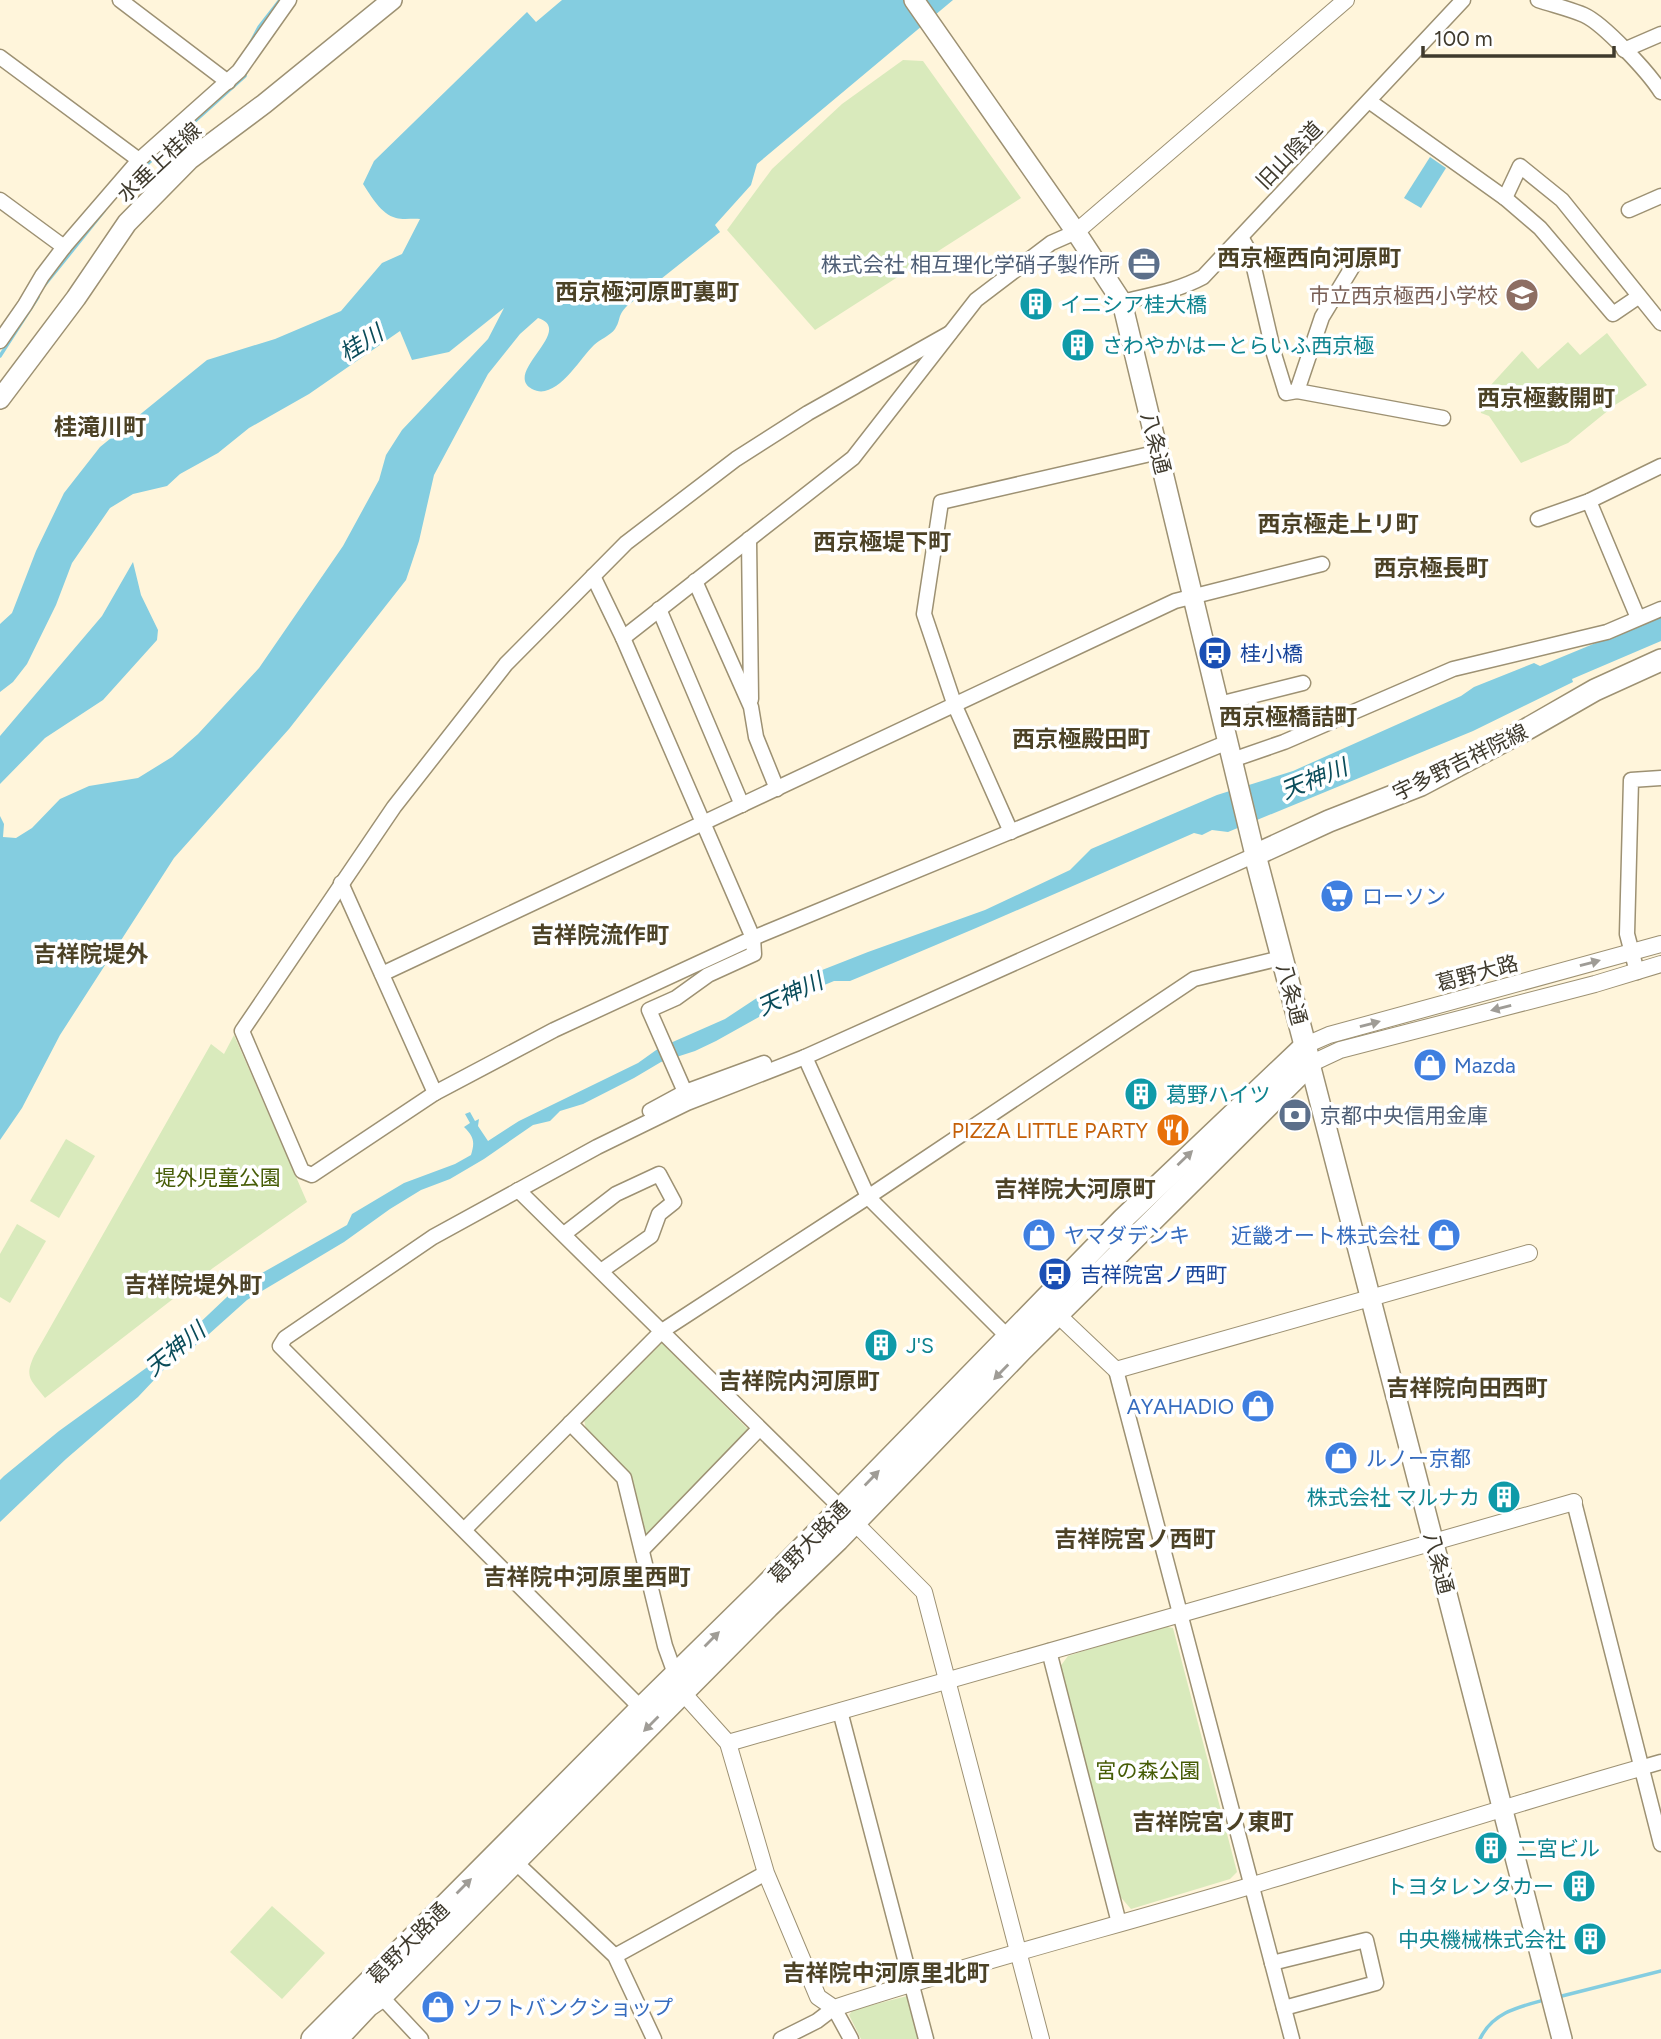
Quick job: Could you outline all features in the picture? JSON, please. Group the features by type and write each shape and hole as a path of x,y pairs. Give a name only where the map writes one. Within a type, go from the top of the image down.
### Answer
{"main road":[{"name":"水垂上桂線","path":"0,399 76,298 127,223 189,160 264,104 392,0"},
{"name":"八条通","path":"914,0 1122,302 1281,958 1562,2039"},
{"name":"宇多野吉祥院線","path":"1253,847 1421,785 1595,690 1661,660"},
{"name":"葛野大路通","path":"312,2039 374,1990 848,1516 1014,1344 1043,1301 1123,1219 1308,1055"},
{"name":"葛野大路通","path":"1014,1344 1059,1316 1308,1055"},
{"path":"1123,1219 1140,1234"},
{"path":"1043,1301 1059,1316"},
{"name":"葛野大路通","path":"575,1787 641,1708 679,1684"},
{"name":"葛野大路通","path":"337,2039 368,2006 374,1990"}],"street":[{"path":"120,0 228,82"},
{"path":"0,341 64,247 139,160 240,70 289,0"},
{"path":"623,638 853,458 976,300 1072,227 1346,0"},
{"name":"旧山陰道","path":"1122,302 1186,286 1203,276 1463,0"},
{"path":"1538,0 1580,6 1661,92"},
{"path":"1624,50 1661,34"},
{"path":"0,57 139,160"},
{"path":"1369,101 1505,198 1540,228 1613,314 1638,297"},
{"path":"1505,198 1520,166 1562,200 1661,323"},
{"path":"1629,210 1661,196"},
{"path":"0,200 64,247"},
{"path":"1241,237 1251,255 1286,393 1297,391 1443,418"},
{"path":"1297,391 1322,317 1356,261"},
{"path":"950,333 828,400 736,459 626,543 506,664 394,807 242,1031 302,1171 312,1175 435,1093 554,1031 753,938 1011,832 1231,757 1284,742 1453,668 1606,632 1661,609"},
{"path":"1011,832 955,706 924,614 941,502 1159,452"},
{"path":"1538,519 1589,501 1661,466"},
{"path":"1589,501 1638,618"},
{"path":"748,539 751,707 757,737 777,789"},
{"path":"382,974 955,706 1133,619 1175,601 1321,564"},
{"path":"593,576 623,638 753,938 754,954 708,975 676,998 649,1010 683,1087"},
{"path":"695,581 751,707"},
{"path":"659,609 742,805"},
{"path":"1219,704 1303,683"},
{"path":"1637,972 1627,934 1631,780 1661,778"},
{"path":"641,1708 280,1346 285,1338 433,1237 562,1165 688,1103 801,1058 1253,847"},
{"path":"341,883 435,1093"},
{"name":"葛野大路","path":"1308,1055 1329,1035 1661,944"},
{"path":"465,1530 662,1331 1194,979 1281,958"},
{"name":"葛野大路","path":"1308,1055 1339,1050 1661,964"},
{"path":"562,1165 567,1154 683,1087 776,1059 801,1058"},
{"path":"801,1058 868,1197 1014,1344"},
{"path":"564,1234 616,1194 674,1167"},
{"path":"601,1271 651,1236 659,1214 674,1202 659,1174"},
{"path":"518,1190 924,1592 1041,2039"},
{"path":"1116,1370 1528,1253"},
{"path":"1059,1316 1116,1370 1292,2039"},
{"path":"569,1423 624,1478 665,1646 679,1684 728,1743 766,1873 818,1997 834,2008 852,2039"},
{"path":"642,1550 759,1429"},
{"path":"728,1743 1573,1502 1661,1844"},
{"path":"1049,1651 1119,1923"},
{"path":"840,1711 926,2039"},
{"path":"781,2039 817,2021 834,2008 911,1983 1251,1886 1502,1807 1661,1762"},
{"path":"508,1855 615,1956 654,2039"},
{"path":"615,1956 766,1873"},
{"path":"1272,1963 1366,1940 1376,1983 1284,2008"},
{"path":"374,1990 421,2039"}],"green space":[{"path":"903,60 923,61 1021,198 815,330 727,230 772,169 842,104"},
{"path":"1607,333 1647,385 1615,405 1568,443 1521,463 1489,416 1481,413 1479,398 1522,351 1538,369 1568,342 1580,355"},
{"name":"堤外児童公園","path":"234,1035 307,1202 213,1268 45,1398 30,1378 34,1356 211,1044 224,1054"},
{"path":"66,1139 95,1156 59,1218 30,1201"},
{"path":"17,1224 46,1241 10,1303 0,1297 0,1254"},
{"path":"662,1343 750,1431 649,1535 643,1535 628,1477 588,1439 584,1420"},
{"name":"宮の森公園","path":"1162,1626 1173,1628 1237,1872 1230,1879 1131,1909 1118,1894 1059,1668 1068,1656"},
{"path":"272,1906 325,1953 282,1999 230,1952"},
{"path":"907,1996 910,1998 921,2039 861,2039 849,2015 853,2010"}],"water":[{"name":"桂川","path":"562,0 953,0 757,164 751,185 715,225 720,232 627,306 613,331 594,345 558,384 541,391 532,389 525,382 526,373 549,332 547,324 538,318 520,334 488,374 434,475 419,541 406,580 289,729 174,858 60,1035 22,1108 0,1140 0,816 4,824 3,837 16,838 32,828 60,799 89,786 138,778 172,757 198,734 259,668 343,546 379,480 386,455 402,430 488,339 504,308 449,352 412,360 400,331 309,394 249,428 218,453 180,474 167,486 133,494 110,508 72,563 56,605 27,664 13,682 0,692 0,624 12,613 36,551 64,493 100,447 207,360 275,339 341,311 382,263 402,254 420,219 396,218 377,204 363,184 374,161 527,12 536,22"},
{"path":"1430,157 1446,168 1421,208 1404,198"},
{"path":"133,562 141,595 158,630 157,640 103,700 45,738 0,784 0,736 102,616"},
{"name":"天神川","path":"1661,616 1661,641 1572,679 1573,682 1473,731 1228,832 1212,830 1202,835 1194,833 850,981 834,981 793,998 716,1041 661,1062 583,1104 560,1111 550,1121 533,1125 484,1159 450,1179 421,1190 344,1242 247,1300 199,1343 171,1362 138,1397 66,1459 0,1522 0,1480 4,1476 59,1431 171,1350 228,1296 262,1273 347,1225 352,1214 404,1183 455,1164 471,1155 473,1140 464,1127 470,1123 465,1114 470,1112 475,1121 479,1119 478,1126 488,1141 519,1121 638,1063 659,1048 725,1019 766,992 985,910 1070,870 1091,849 1217,795 1293,771 1461,696 1474,687 1534,663 1540,666"}],"waterway":[{"path":"250,44 259,27 280,0"},
{"path":"134,176 245,76 246,69"},
{"path":"43,287 104,211"},
{"path":"0,356 38,297"},
{"path":"1558,1997 1661,1971"},
{"path":"1480,2039 1491,2023 1507,2012 1544,2000"}],"place":[{"name":"株式会社 相互理化学硝子製作所","path":"1144,264"},
{"name":"市立西京極西小学校","path":"1522,295"},
{"name":"イニシア桂大橋","path":"1036,304"},
{"name":"さわやかはーとらいふ西京極","path":"1078,345"},
{"name":"桂小橋","path":"1215,653"},
{"name":"ローソン","path":"1337,896"},
{"name":"Mazda","path":"1430,1065"},
{"name":"葛野ハイツ","path":"1141,1094"},
{"name":"京都中央信用金庫","path":"1295,1115"},
{"name":"PIZZA LITTLE PARTY","path":"1173,1130"},
{"name":"ヤマダデンキ","path":"1039,1235"},
{"name":"近畿オート株式会社","path":"1444,1235"},
{"name":"吉祥院宮ノ西町","path":"1055,1274"},
{"name":"J'S","path":"881,1345"},
{"name":"AYAHADIO","path":"1258,1406"},
{"name":"ルノー京都","path":"1341,1458"},
{"name":"株式会社 マルナカ","path":"1504,1497"},
{"name":"二宮ビル","path":"1491,1848"},
{"name":"トヨタレンタカー","path":"1579,1886"},
{"name":"中央機械株式会社","path":"1590,1939"},
{"name":"ソフトバンクショップ","path":"438,2007"}],"district":[{"name":"西京極西向河原町","path":"1309,258"},
{"name":"西京極河原町裏町","path":"647,292"},
{"name":"西京極藪開町","path":"1546,398"},
{"name":"桂滝川町","path":"100,427"},
{"name":"西京極走上リ町","path":"1338,524"},
{"name":"西京極堤下町","path":"882,542"},
{"name":"西京極長町","path":"1431,568"},
{"name":"西京極橋詰町","path":"1288,717"},
{"name":"西京極殿田町","path":"1081,739"},
{"name":"吉祥院流作町","path":"600,935"},
{"name":"吉祥院堤外","path":"91,954"},
{"name":"吉祥院大河原町","path":"1075,1189"},
{"name":"吉祥院堤外町","path":"193,1285"},
{"name":"吉祥院内河原町","path":"799,1381"},
{"name":"吉祥院向田西町","path":"1467,1388"},
{"name":"吉祥院宮ノ西町","path":"1135,1539"},
{"name":"吉祥院中河原里西町","path":"587,1577"},
{"name":"吉祥院宮ノ東町","path":"1213,1822"},
{"name":"吉祥院中河原里北町","path":"886,1973"}]}
